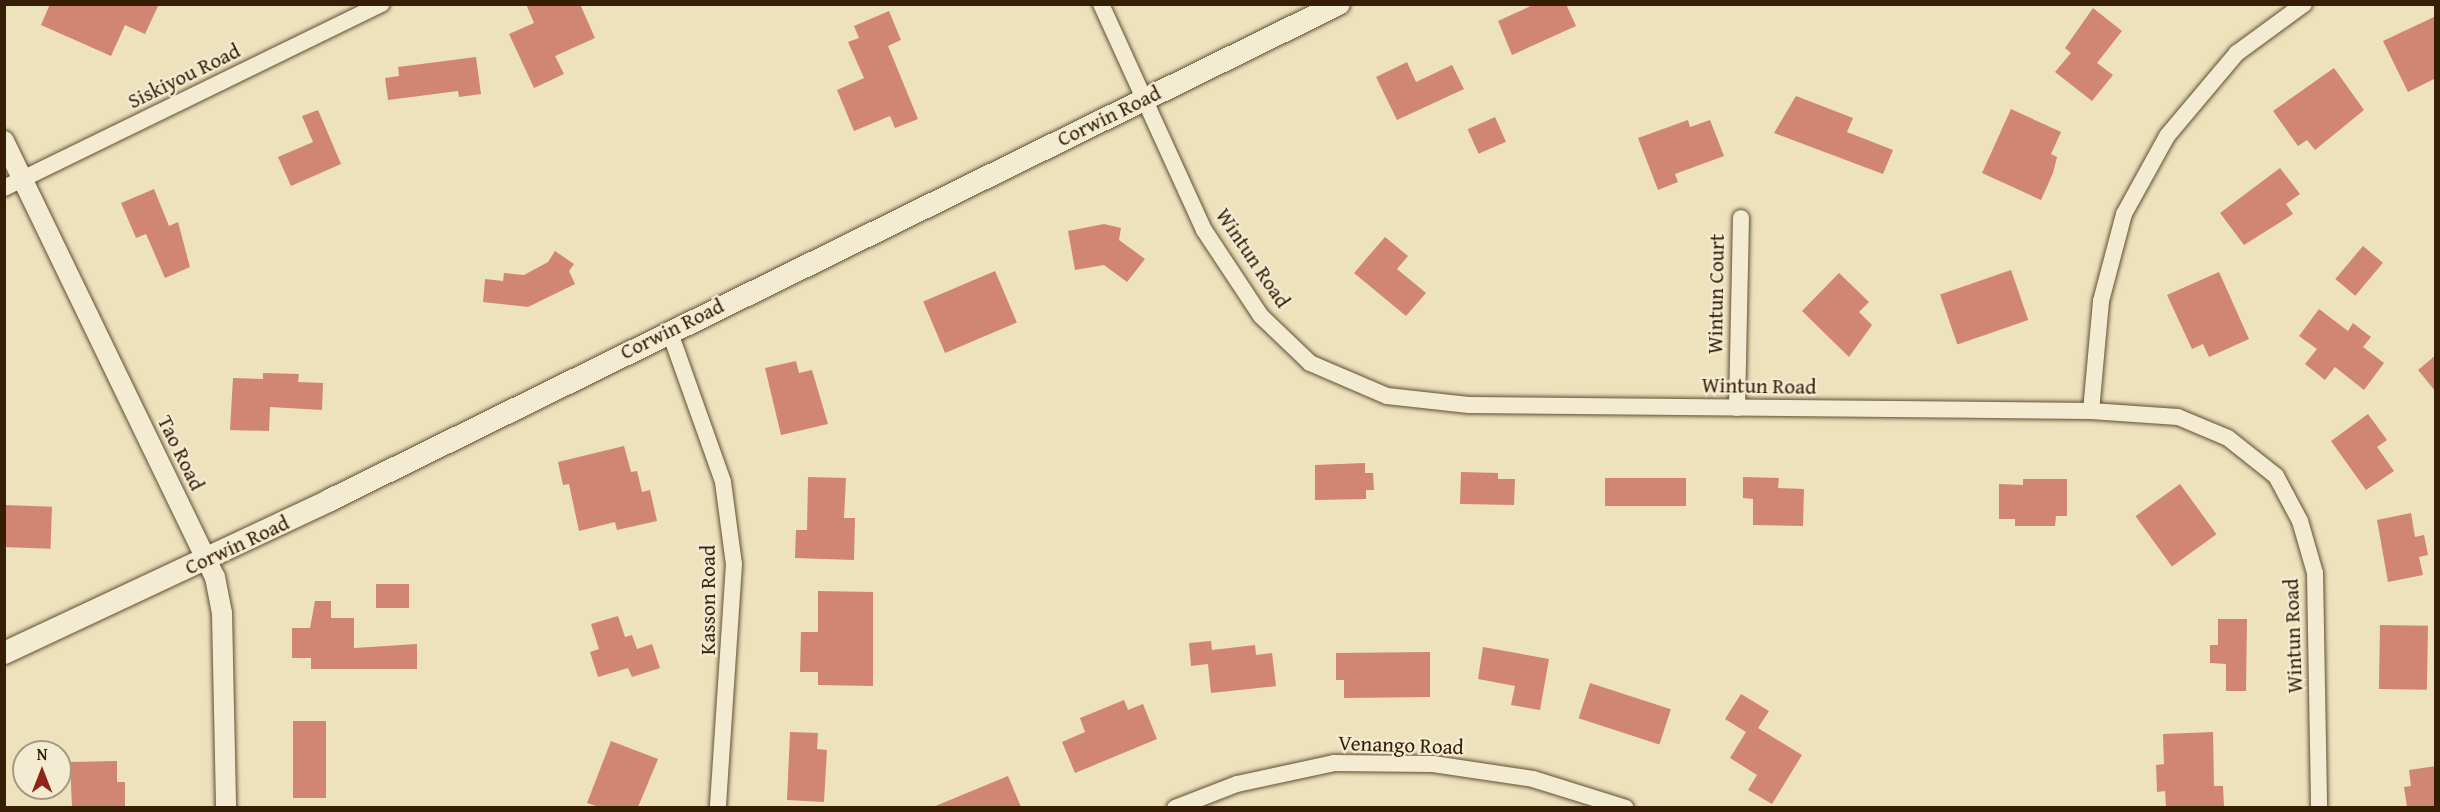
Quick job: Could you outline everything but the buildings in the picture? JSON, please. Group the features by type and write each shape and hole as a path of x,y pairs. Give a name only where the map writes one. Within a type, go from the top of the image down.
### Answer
{"main road":[{"name":"Corwin Road","path":"4,652 206,560 669,330 1339,4"}],"street":[{"name":"Siskiyou Road","path":"13,184 382,4"},
{"name":"Wintun Road","path":"1101,4 1142,100 1204,230 1261,316 1310,363 1387,396 1469,405 2091,411 2178,417 2228,438 2276,477 2300,521 2315,573 2319,807"},
{"path":"2091,411 2101,301 2124,214 2167,136 2236,53 2304,4"},
{"name":"Tao Road","path":"4,141 13,184 215,577 222,613 226,807"},
{"name":"Wintun Court","path":"1737,408 1741,218"},
{"name":"Kasson Road","path":"669,330 723,482 734,564 718,807"},
{"name":"Venango Road","path":"1175,807 1237,783 1334,763 1433,764 1533,779 1626,807"}]}
